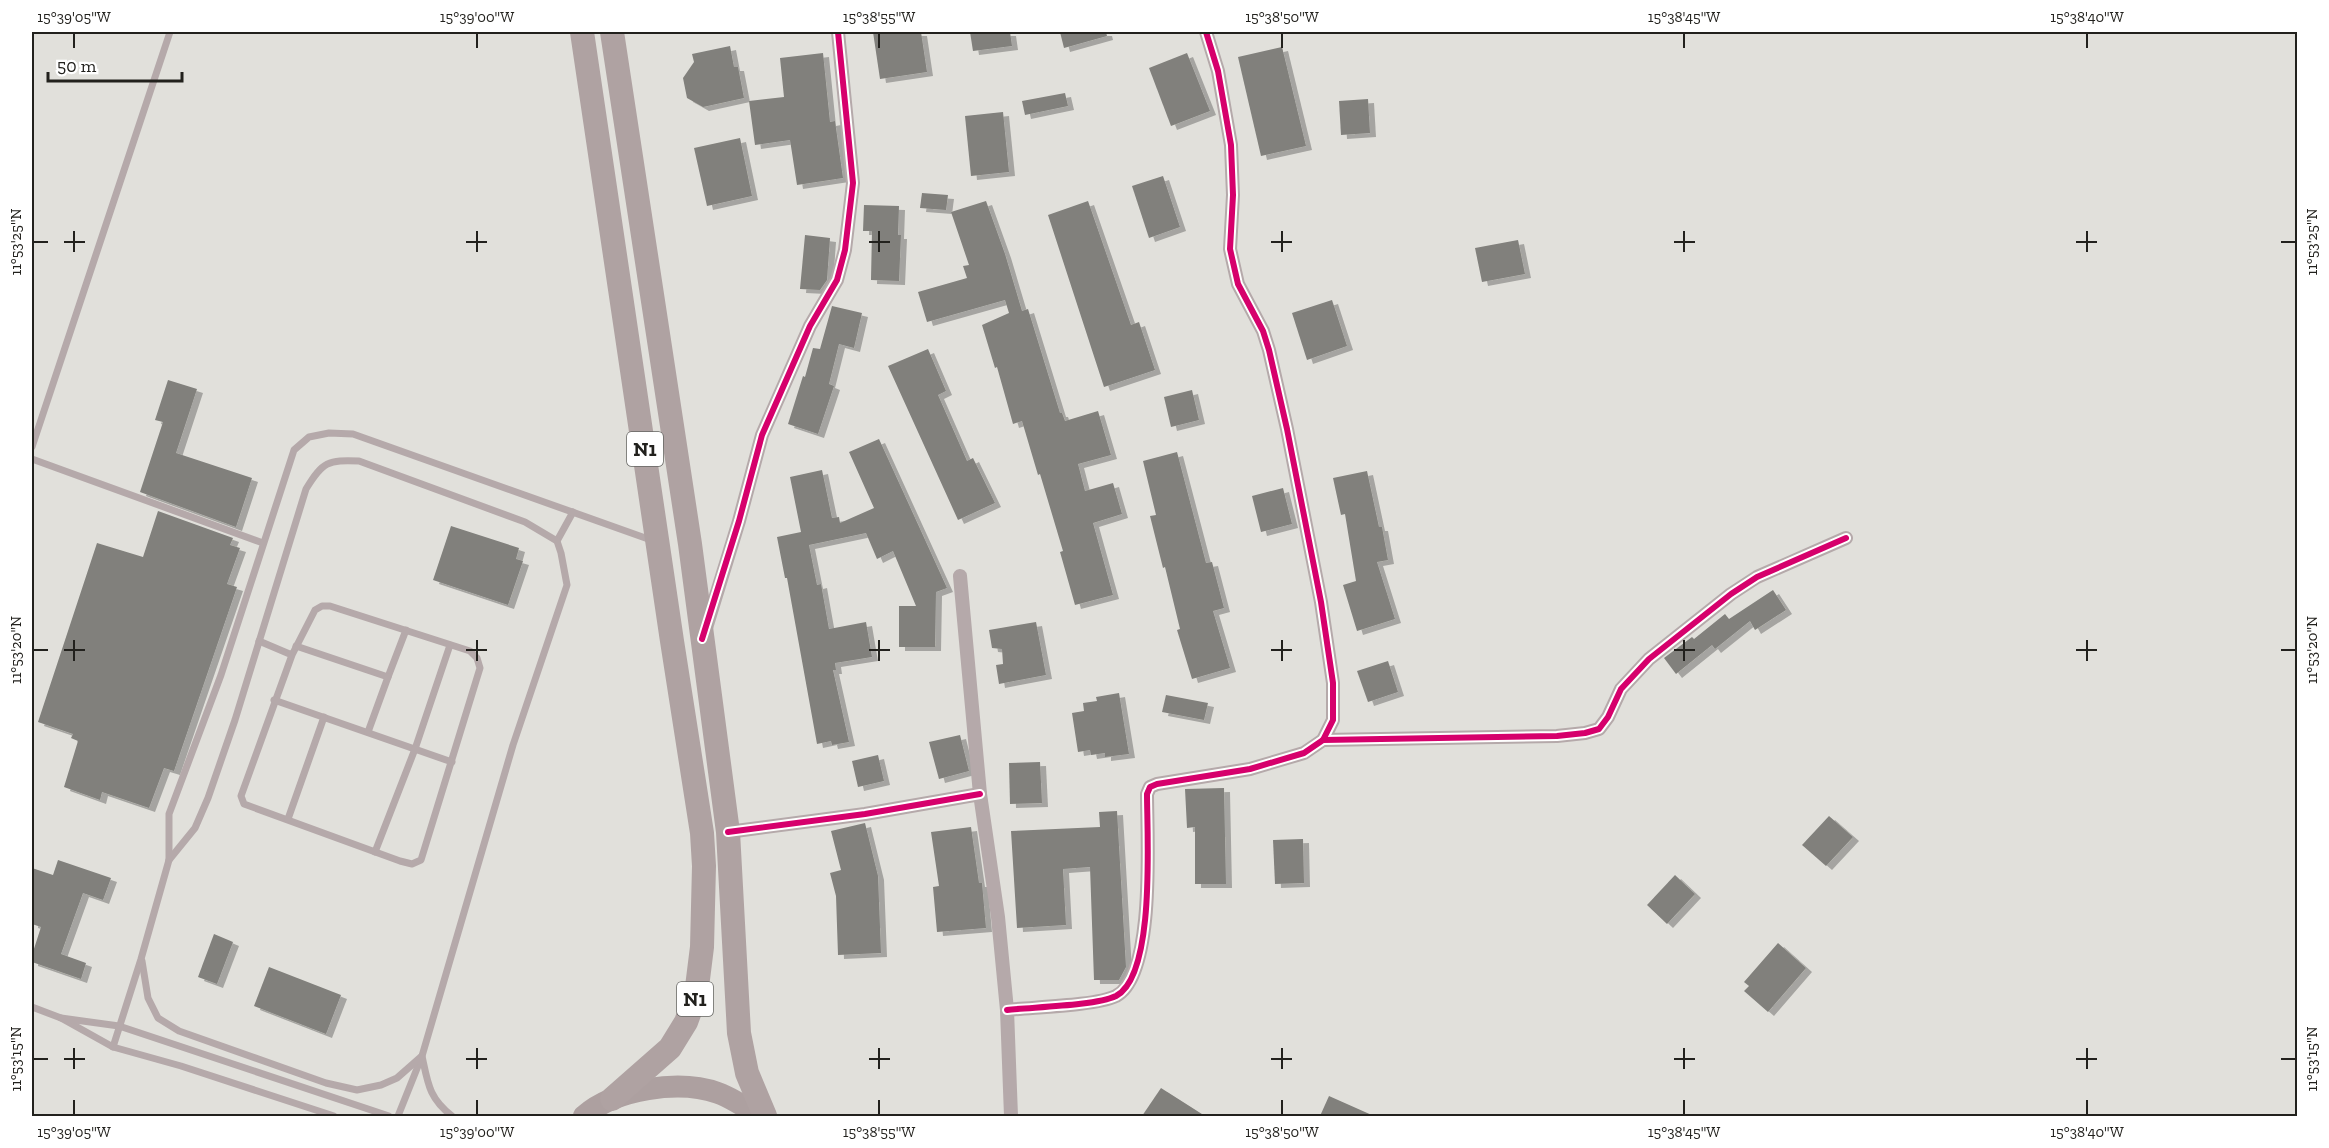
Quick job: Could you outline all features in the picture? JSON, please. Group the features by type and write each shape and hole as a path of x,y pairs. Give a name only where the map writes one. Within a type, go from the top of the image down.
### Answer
{"highway":[{"name":"N1","path":"582,32 702,833 704,866 702,947 696,996 686,1022 670,1048 592,1110"},
{"name":"N1","path":"612,32 690,544 728,832 739,1033 747,1073 765,1116"}],"main road":[{"path":"592,1110 657,1087 687,1087 718,1093 759,1116"}],"street":[{"path":"702,639 739,521 762,435 810,326 837,280 845,250 853,183 837,32"},
{"path":"1007,1010 1100,1001 1116,996 1125,989 1136,966 1147,916 1147,794 1150,787 1156,784 1250,769 1304,753 1323,740 1333,720 1333,683 1321,602 1269,350 1263,332 1238,284 1230,249 1233,195 1231,145 1218,71 1206,32"},
{"path":"1323,740 1557,736 1599,729 1608,717 1621,689 1649,659 1731,594 1757,577 1846,538"},
{"path":"960,576 980,794 998,917 1007,1010 1011,1116"},
{"path":"728,832 876,812 980,794"}],"lane":[{"path":"32,447 170,32"},
{"path":"113,1047 169,860 169,814 221,675 294,450 309,437 329,433 352,434 643,536 658,544"},
{"path":"32,459 263,543"},
{"path":"169,860 195,828 208,798 235,720 306,489 317,470 334,460 359,461 525,522 556,541 561,553 567,585 513,745 422,1056 399,1116"},
{"path":"556,541 573,512"},
{"path":"322,606 330,606 406,630 470,651 477,658 480,668 421,860 412,864 244,804 241,796 274,700 292,654 315,610 322,606"},
{"path":"368,732 406,630"},
{"path":"259,641 292,654"},
{"path":"375,852 415,749 450,645"},
{"path":"296,646 388,677"},
{"path":"274,700 452,762"},
{"path":"288,819 324,717"},
{"path":"141,959 148,998 158,1018 179,1031 326,1083 357,1090 381,1085 397,1078 422,1056"},
{"path":"32,1007 61,1018 113,1047 181,1065 334,1116"},
{"path":"61,1018 119,1026 389,1116"},
{"path":"422,1056 437,1104 452,1116"}],"building":[{"path":"873,32 921,32 927,72 880,79"},
{"path":"970,32 1010,32 1012,46 973,51"},
{"path":"1060,32 1106,32 1107,36 1064,48"},
{"path":"730,46 734,67 738,67 744,98 703,107 687,98 683,78 694,62 692,54"},
{"path":"1282,47 1306,146 1261,156 1238,57"},
{"path":"823,53 830,122 835,121 843,178 797,185 790,140 755,145 749,101 784,97 780,58"},
{"path":"1187,53 1210,111 1171,126 1149,68"},
{"path":"1065,93 1068,106 1025,115 1022,101"},
{"path":"1368,99 1370,133 1341,135 1339,101"},
{"path":"1003,112 1009,172 971,176 965,116"},
{"path":"740,138 752,196 707,206 694,148"},
{"path":"1163,176 1180,227 1149,238 1132,186"},
{"path":"922,193 948,195 946,210 920,208"},
{"path":"986,201 1022,311 1028,309 1060,413 1065,421 1098,411 1111,455 1078,464 1085,491 1113,483 1122,514 1093,523 1113,595 1075,605 1060,552 1063,551 1040,474 1038,475 1022,421 1013,424 982,325 1009,313 1005,300 927,322 918,292 967,278 963,266 969,265 951,212"},
{"path":"1088,201 1131,325 1139,322 1155,370 1104,387 1048,215"},
{"path":"864,205 899,206 898,235 901,235 899,281 871,280 872,231 863,231"},
{"path":"805,235 830,238 827,280 820,290 800,289"},
{"path":"1518,240 1525,274 1482,282 1475,248"},
{"path":"1332,300 1347,346 1307,360 1292,313"},
{"path":"832,306 862,313 854,348 839,344 829,384 834,386 818,434 788,424 813,348 820,349"},
{"path":"928,349 946,391 938,395 967,461 973,458 995,503 958,520 888,366"},
{"path":"168,380 197,389 176,453 252,478 236,527 140,492 163,422 155,420"},
{"path":"1192,390 1199,420 1171,427 1164,397"},
{"path":"879,439 947,588 936,592 935,647 899,647 899,606 916,606 893,551 877,559 866,533 809,545 817,585 821,584 829,629 866,622 872,657 835,663 836,670 833,670 849,742 832,745 831,741 817,744 787,578 785,578 777,537 801,532 790,477 822,470 832,518 839,517 840,523 874,508 849,452"},
{"path":"1177,452 1206,563 1212,562 1224,608 1213,611 1230,668 1192,679 1177,630 1180,629 1150,516 1156,515 1143,461"},
{"path":"1367,471 1388,560 1377,562 1395,619 1357,631 1343,585 1356,581 1345,514 1341,515 1333,478"},
{"path":"1283,488 1292,524 1261,532 1252,496"},
{"path":"158,511 233,538 230,545 240,548 227,584 237,587 174,771 164,768 149,808 102,792 100,800 64,787 78,741 71,738 73,734 38,722 97,543 143,557"},
{"path":"451,526 519,548 516,559 523,561 508,605 433,580"},
{"path":"1773,590 1786,610 1755,630 1750,621 1715,649 1712,645 1676,674 1664,658 1692,637 1694,639 1725,614 1729,619"},
{"path":"1036,622 1046,675 999,684 996,665 1003,664 1002,649 992,648 989,630"},
{"path":"1388,661 1398,692 1368,702 1357,671"},
{"path":"1119,693 1129,754 1105,757 1105,753 1091,755 1090,750 1078,752 1072,713 1084,711 1083,703 1097,701 1096,697"},
{"path":"1166,695 1208,703 1204,720 1162,712"},
{"path":"960,735 969,771 939,779 929,742"},
{"path":"878,755 884,781 858,787 852,761"},
{"path":"1040,762 1042,803 1010,804 1009,763"},
{"path":"1224,788 1226,884 1195,884 1195,827 1187,828 1185,789"},
{"path":"1117,811 1126,967 1119,980 1094,980 1090,867 1063,869 1066,925 1017,928 1011,831 1100,827 1099,812"},
{"path":"1829,816 1853,837 1826,866 1802,845"},
{"path":"865,823 878,876 881,953 838,955 836,896 830,873 841,870 831,831"},
{"path":"971,827 979,883 982,883 986,928 937,932 933,887 939,886 931,832"},
{"path":"1303,839 1304,883 1275,884 1273,840"},
{"path":"58,860 111,878 103,900 83,893 61,954 86,963 81,979 32,962 41,927 32,924 32,868 53,875"},
{"path":"1675,875 1695,894 1667,924 1647,905"},
{"path":"214,934 233,942 217,984 198,977"},
{"path":"1778,943 1806,968 1768,1012 1744,991 1749,986 1744,982"},
{"path":"269,967 341,995 326,1034 254,1006"},
{"path":"1161,1088 1205,1116 1142,1116"},
{"path":"1329,1096 1374,1116 1320,1116"}],"cycle path":[{"path":"702,639 739,521 762,435 810,326 837,280 845,250 853,183 838,32"},
{"path":"1007,1010 1094,1002 1116,996 1129,983 1138,961 1143,934 1148,870 1147,794 1150,787 1250,769 1304,753 1323,740 1333,720 1333,683 1321,602 1287,429 1263,331 1238,284 1230,249 1233,195 1231,145 1218,71 1206,32"},
{"path":"1323,740 1557,736 1599,729 1608,717 1621,689 1649,659 1731,594 1757,577 1846,538"},
{"path":"728,832 865,814 980,794"}]}
